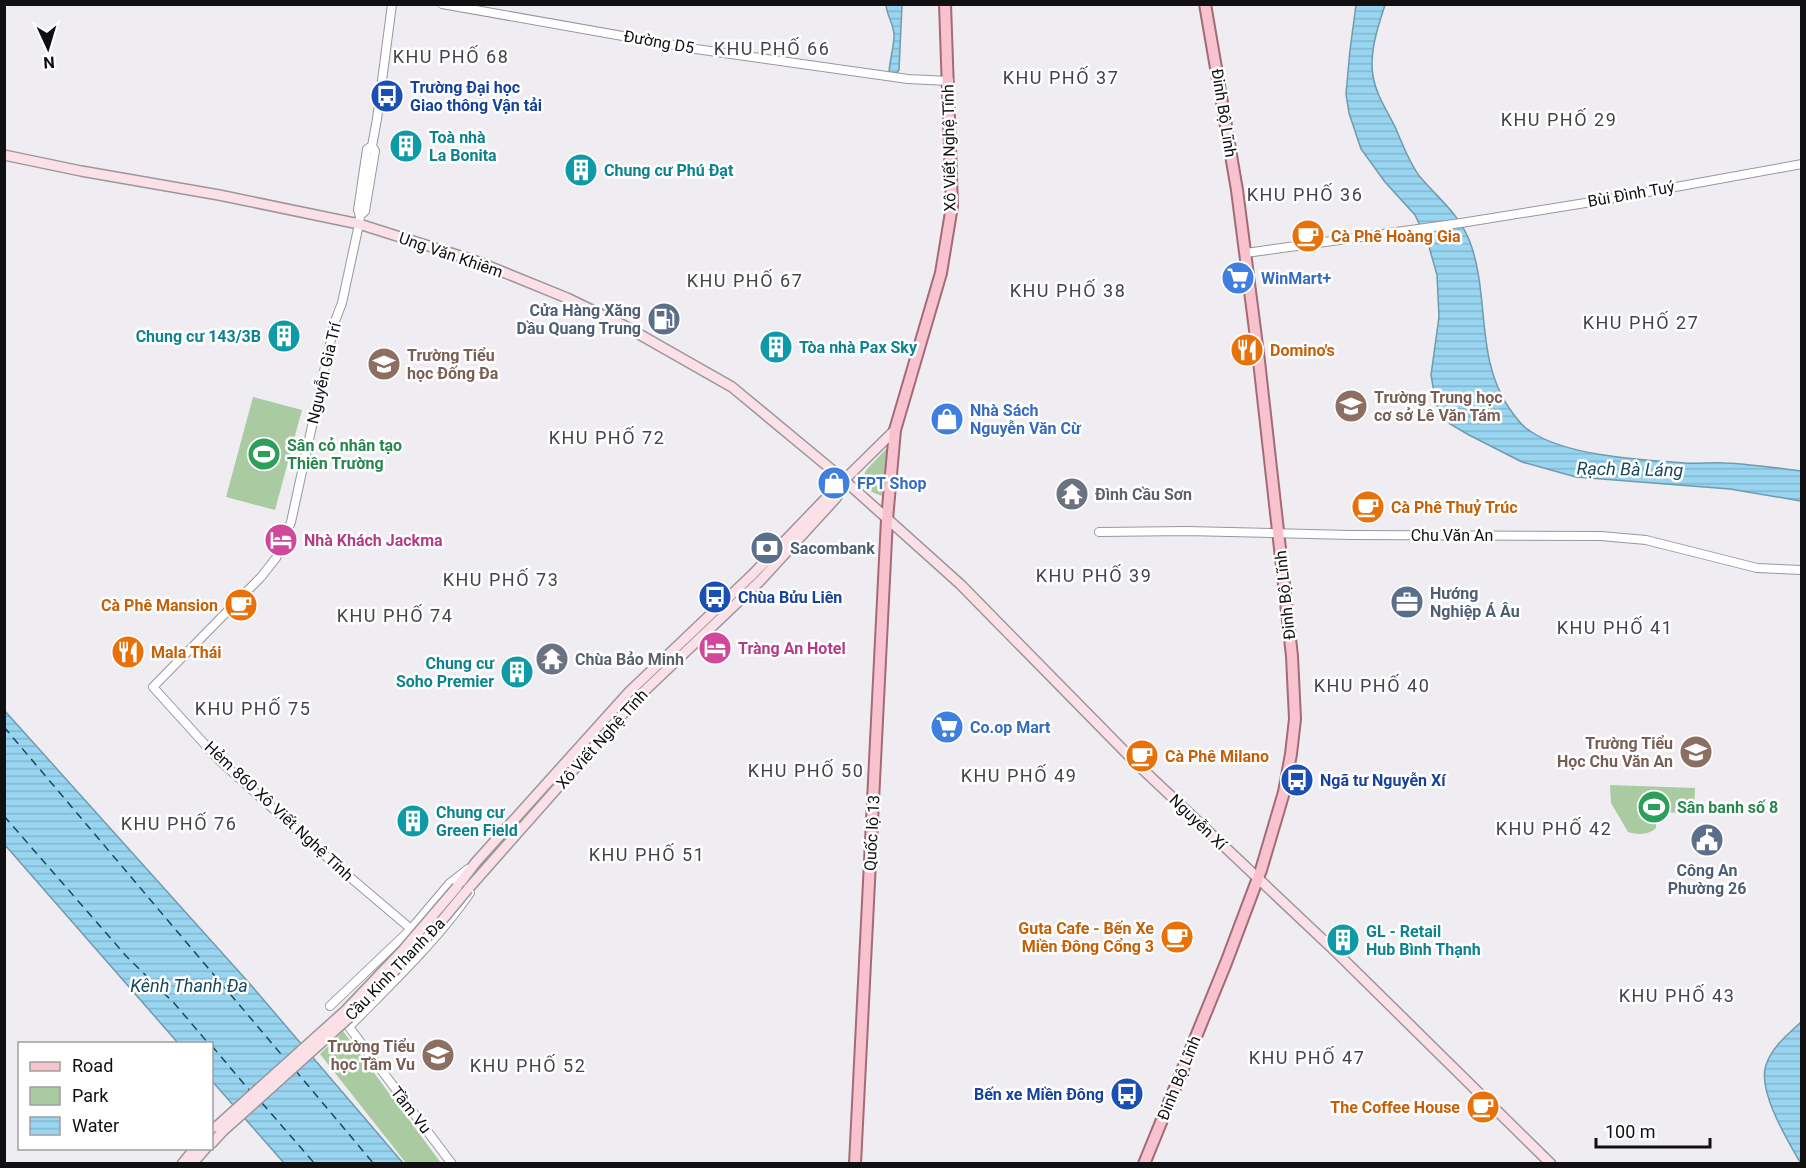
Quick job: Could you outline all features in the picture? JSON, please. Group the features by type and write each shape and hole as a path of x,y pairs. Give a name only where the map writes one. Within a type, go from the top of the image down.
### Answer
{"main road":[{"name":"Xô Viết Nghệ Tĩnh","path":"468,889 636,699 836,498 845,481 895,430 941,273 952,206 945,4"},
{"name":"Đinh Bộ Lĩnh","path":"1144,1164 1258,880 1284,792 1295,719 1292,656 1246,253 1205,4"},
{"name":"Ung Văn Khiêm","path":"4,155 360,220 485,264 567,298 631,330 732,387 845,481"},
{"name":"Quốc lộ 13","path":"855,1164 887,519 895,430"},
{"name":"Nguyễn Xí","path":"845,481 960,584 1138,765 1336,952 1551,1164"},
{"name":"Xô Viết Nghệ Tĩnh","path":"457,887 476,862 629,692 756,577"},
{"name":"Cầu Kinh Thanh Đa","path":"213,1130 345,1011 404,949 457,887"},
{"name":"Cầu Kinh Thanh Đa","path":"213,1142 352,1015 434,930 468,889"},
{"path":"182,1164 194,1150"},
{"path":"192,1164 205,1150"}],"street":[{"name":"Nguyễn Gia Trí","path":"153,687 261,577 276,558 291,522 335,321 342,303 360,220 365,211 375,151 372,146 378,119 392,4"},
{"name":"Đường D5","path":"442,4 696,49 908,79 949,81"},
{"name":"Bùi Đình Tuý","path":"1246,253 1461,223 1802,164"},
{"name":"Chu Văn An","path":"1099,532 1278,533 1350,536 1601,536 1646,540 1757,568 1802,570"},
{"name":"Hẻm 860 Xô Viết Nghệ Tĩnh","path":"153,687 219,760 411,929"},
{"name":"Xô Viết Nghệ Tĩnh","path":"330,1006 411,929 449,884 476,862"},
{"name":"Xô Viết Nghệ Tĩnh","path":"349,1027 451,917 485,870"},
{"name":"Tầm Vu","path":"349,1027 452,1164"}],"green space":[{"name":"Sân cỏ nhân tạo Thiên Trường","path":"253,397 302,410 275,510 226,497"},
{"path":"888,447 882,496 867,490 861,480 867,469"},
{"name":"Sân banh số 8","path":"1610,785 1695,788 1694,812 1656,813 1656,828 1643,834 1628,832 1611,803"},
{"path":"343,1031 441,1163 406,1163 320,1054"}],"water":[{"path":"886,5 902,5 899,70 893,74 889,72 894,33"},
{"name":"Rạch Bà Láng","path":"1356,5 1385,5 1372,58 1377,90 1413,167 1455,215 1466,232 1480,284 1491,369 1498,389 1521,424 1545,439 1563,446 1604,455 1684,463 1744,464 1801,471 1801,501 1730,489 1576,477 1522,462 1450,424 1436,404 1431,375 1439,317 1437,275 1428,243 1415,215 1385,182 1361,149 1349,113 1346,94"},
{"name":"Kênh Thanh Đa","path":"4,710 250,984 403,1163 284,1163 213,1082 213,1042 177,1042 5,845"},
{"path":"1801,1022 1801,1164 1775,1116 1764,1076 1772,1052"}],"ferry route":[{"path":"4,727 286,1060"},
{"path":"4,816 127,957 174,1003 207,1042"},
{"path":"213,1047 250,1091"},
{"path":"295,1070 374,1164"},
{"path":"262,1103 315,1164"}],"place":[{"name":"Trường Đại học Giao thông Vận tải","path":"387,96"},
{"name":"Toà nhà La Bonita","path":"406,146"},
{"name":"Chung cư Phú Đạt","path":"581,170"},
{"name":"Cà Phê Hoàng Gia","path":"1308,236"},
{"name":"WinMart+","path":"1238,278"},
{"name":"Cửa Hàng Xăng Dầu Quang Trung","path":"664,319"},
{"name":"Chung cư 143/3B","path":"284,336"},
{"name":"Tòa nhà Pax Sky","path":"776,347"},
{"name":"Domino's","path":"1247,350"},
{"name":"Trường Tiểu học Đống Đa","path":"384,364"},
{"name":"Trường Trung học cơ sở Lê Văn Tám","path":"1351,406"},
{"name":"Nhà Sách Nguyễn Văn Cừ","path":"947,419"},
{"name":"Sân cỏ nhân tạo Thiên Trường","path":"264,454"},
{"name":"FPT Shop","path":"834,483"},
{"name":"Đình Cầu Sơn","path":"1072,494"},
{"name":"Cà Phê Thuỷ Trúc","path":"1368,507"},
{"name":"Nhà Khách Jackma","path":"281,540"},
{"name":"Sacombank","path":"767,548"},
{"name":"Chùa Bửu Liên","path":"715,597"},
{"name":"Hướng Nghiệp Á Âu","path":"1407,602"},
{"name":"Cà Phê Mansion","path":"241,605"},
{"name":"Tràng An Hotel","path":"715,648"},
{"name":"Mala Thái","path":"128,652"},
{"name":"Chùa Bảo Minh","path":"552,659"},
{"name":"Chung cư Soho Premier","path":"517,672"},
{"name":"Co.op Mart","path":"947,727"},
{"name":"Trường Tiểu Học Chu Văn An","path":"1696,752"},
{"name":"Cà Phê Milano","path":"1142,756"},
{"name":"Ngã tư Nguyễn Xí","path":"1297,780"},
{"name":"Sân banh số 8","path":"1654,807"},
{"name":"Chung cư Green Field","path":"413,821"},
{"name":"Công An Phường 26","path":"1707,840"},
{"name":"Guta Cafe - Bến Xe Miền Đông Cổng 3","path":"1177,937"},
{"name":"GL - Retail Hub Bình Thạnh","path":"1343,940"},
{"name":"Trường Tiểu học Tầm Vu","path":"438,1055"},
{"name":"Bến xe Miền Đông","path":"1127,1094"},
{"name":"The Coffee House","path":"1483,1107"}],"district":[{"name":"KHU PHỐ 66","path":"772,48"},
{"name":"KHU PHỐ 68","path":"451,56"},
{"name":"KHU PHỐ 37","path":"1061,77"},
{"name":"KHU PHỐ 29","path":"1559,119"},
{"name":"KHU PHỐ 36","path":"1305,194"},
{"name":"KHU PHỐ 67","path":"745,280"},
{"name":"KHU PHỐ 38","path":"1068,290"},
{"name":"KHU PHỐ 27","path":"1641,322"},
{"name":"KHU PHỐ 72","path":"607,437"},
{"name":"KHU PHỐ 39","path":"1094,575"},
{"name":"KHU PHỐ 73","path":"501,579"},
{"name":"KHU PHỐ 74","path":"395,615"},
{"name":"KHU PHỐ 41","path":"1615,627"},
{"name":"KHU PHỐ 40","path":"1372,685"},
{"name":"KHU PHỐ 75","path":"253,708"},
{"name":"KHU PHỐ 50","path":"806,770"},
{"name":"KHU PHỐ 49","path":"1019,775"},
{"name":"KHU PHỐ 76","path":"179,823"},
{"name":"KHU PHỐ 42","path":"1554,828"},
{"name":"KHU PHỐ 51","path":"647,854"},
{"name":"KHU PHỐ 43","path":"1677,995"},
{"name":"KHU PHỐ 47","path":"1307,1057"},
{"name":"KHU PHỐ 52","path":"528,1065"}]}
